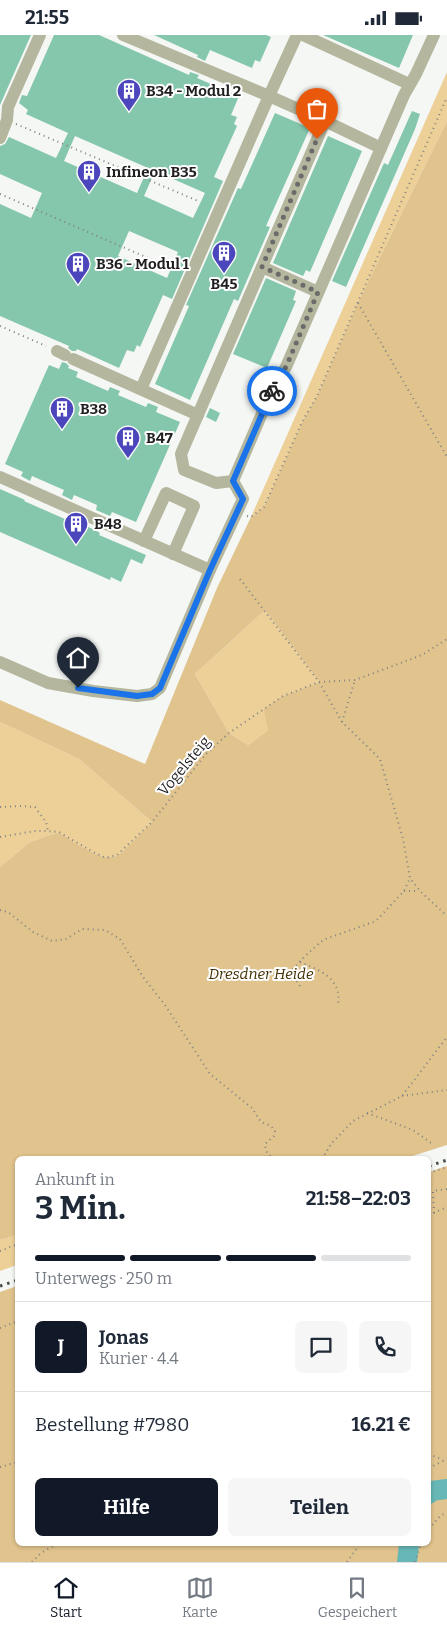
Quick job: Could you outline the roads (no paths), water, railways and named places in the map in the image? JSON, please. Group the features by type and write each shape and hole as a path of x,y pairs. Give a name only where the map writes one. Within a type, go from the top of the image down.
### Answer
{"lane":[{"path":"0,138 7,120 8,107 40,35"},
{"path":"123,35 270,96 381,148"},
{"path":"141,389 297,35"},
{"path":"303,35 410,84"},
{"path":"233,481 276,381 286,367 381,148 434,35"},
{"path":"233,481 216,483 184,470 181,454 325,121"},
{"path":"262,267 318,292"},
{"path":"65,355 198,415"},
{"path":"0,477 210,570"},
{"path":"0,662 48,683 93,691 137,696 152,694 160,688 210,570 243,499 233,481"},
{"path":"144,541 166,493 194,506 173,554"}],"waterway":[{"path":"431,1491 447,1489"},
{"path":"407,1562 409,1546"}],"railway":[{"path":"431,1165 447,1160"},
{"path":"0,1286 15,1281"}],"place":[{"name":"B34 - Modul 2","path":"129,112"},
{"name":"Infineon B35","path":"89,193"},
{"name":"B45","path":"224,274"},
{"name":"B36 - Modul 1","path":"78,285"},
{"name":"B38","path":"62,430"},
{"name":"B47","path":"128,459"},
{"name":"B48","path":"76,545"}],"park label":[{"name":"Dresdner Heide","path":"261,974"}]}
